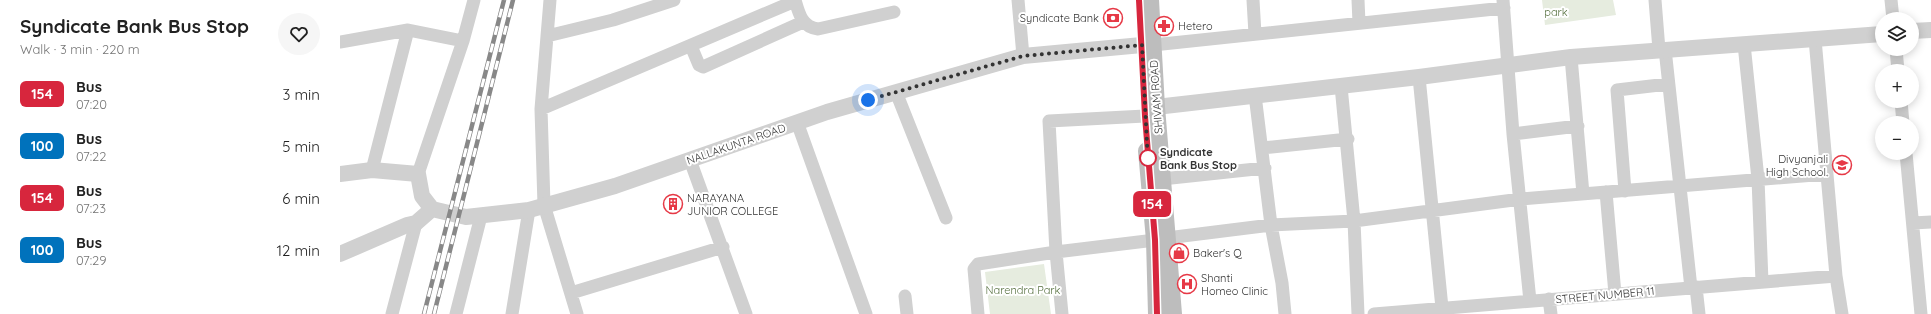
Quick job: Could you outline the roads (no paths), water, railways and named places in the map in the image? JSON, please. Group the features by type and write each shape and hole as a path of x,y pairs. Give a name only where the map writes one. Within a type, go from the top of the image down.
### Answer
{"main road":[{"name":"SHIVAM ROAD","path":"1139,0 1147,45"},
{"name":"SHIVAM ROAD","path":"1150,0 1147,45 1150,112 1161,239 1173,314"},
{"name":"SHIVAM ROAD","path":"1150,112 1162,179 1161,239 1157,314"}],"street":[{"path":"340,254 407,225 416,223 432,209 422,196 418,174 463,41 474,0"},
{"path":"512,314 536,207 541,109 550,0"},
{"path":"546,36 568,33 674,0"},
{"path":"1018,0 1023,56"},
{"path":"1253,0 1255,34"},
{"path":"1358,0 1359,23"},
{"path":"1655,0 1668,84 1698,314"},
{"path":"1891,0 1892,12"},
{"path":"541,109 795,1 803,22 810,28 818,29 894,12"},
{"path":"1147,45 1359,23 1504,4 1513,134 1521,199 1530,301"},
{"path":"691,46 698,65 702,67 803,22"},
{"path":"340,42 408,30 463,41"},
{"path":"372,170 408,30"},
{"path":"1919,31 1931,30"},
{"path":"1062,314 1056,252 1049,121 1150,112 1255,95 1418,77 1571,57 1662,49 1875,34"},
{"path":"1815,38 1836,276 1842,314"},
{"path":"1744,44 1758,179 1762,282"},
{"name":"NALLAKUNTA ROAD","path":"432,209 466,217 536,207 615,186 797,122 1023,56 1147,45"},
{"path":"1571,57 1583,194"},
{"path":"1418,77 1442,308"},
{"path":"1625,191 1617,92 1618,89 1668,84"},
{"path":"1341,86 1348,139 1354,222 1358,314"},
{"path":"896,92 946,218"},
{"path":"1255,95 1271,225 1282,284 1285,314"},
{"path":"797,122 866,314"},
{"path":"1513,134 1578,126"},
{"path":"1262,148 1348,139"},
{"path":"690,160 723,247 746,314"},
{"path":"1907,160 1913,223 1925,299 1921,314"},
{"path":"1162,179 1265,168"},
{"path":"340,174 372,170 418,174"},
{"path":"978,314 974,269 976,265 1056,252 1271,225 1354,222 1521,199 1827,174"},
{"path":"1606,192 1614,294"},
{"path":"536,207 571,293 577,314"},
{"path":"456,314 481,216"},
{"path":"1913,223 1931,222"},
{"path":"392,314 416,223"},
{"path":"571,293 723,247"},
{"name":"STREET NUMBER 11","path":"1374,314 1413,312 1442,308 1836,276"},
{"path":"905,296 907,314"},
{"path":"1549,300 1551,314"}],"railway":[{"path":"424,314 504,0"},
{"path":"434,314 513,0"}],"place":[{"name":"Syndicate Bank","path":"1113,18"},
{"name":"Hetero","path":"1164,26"},
{"name":"Syndicate Bank Bus Stop","path":"1148,158"},
{"name":"Divyanjali High School.","path":"1842,165"},
{"name":"NARAYANA JUNIOR COLLEGE","path":"673,204"},
{"name":"Baker's Q","path":"1179,253"},
{"name":"Shanti Homeo Clinic","path":"1187,284"}],"park label":[{"name":"park","path":"1556,12"},
{"name":"Narendra Park","path":"1023,290"}]}
